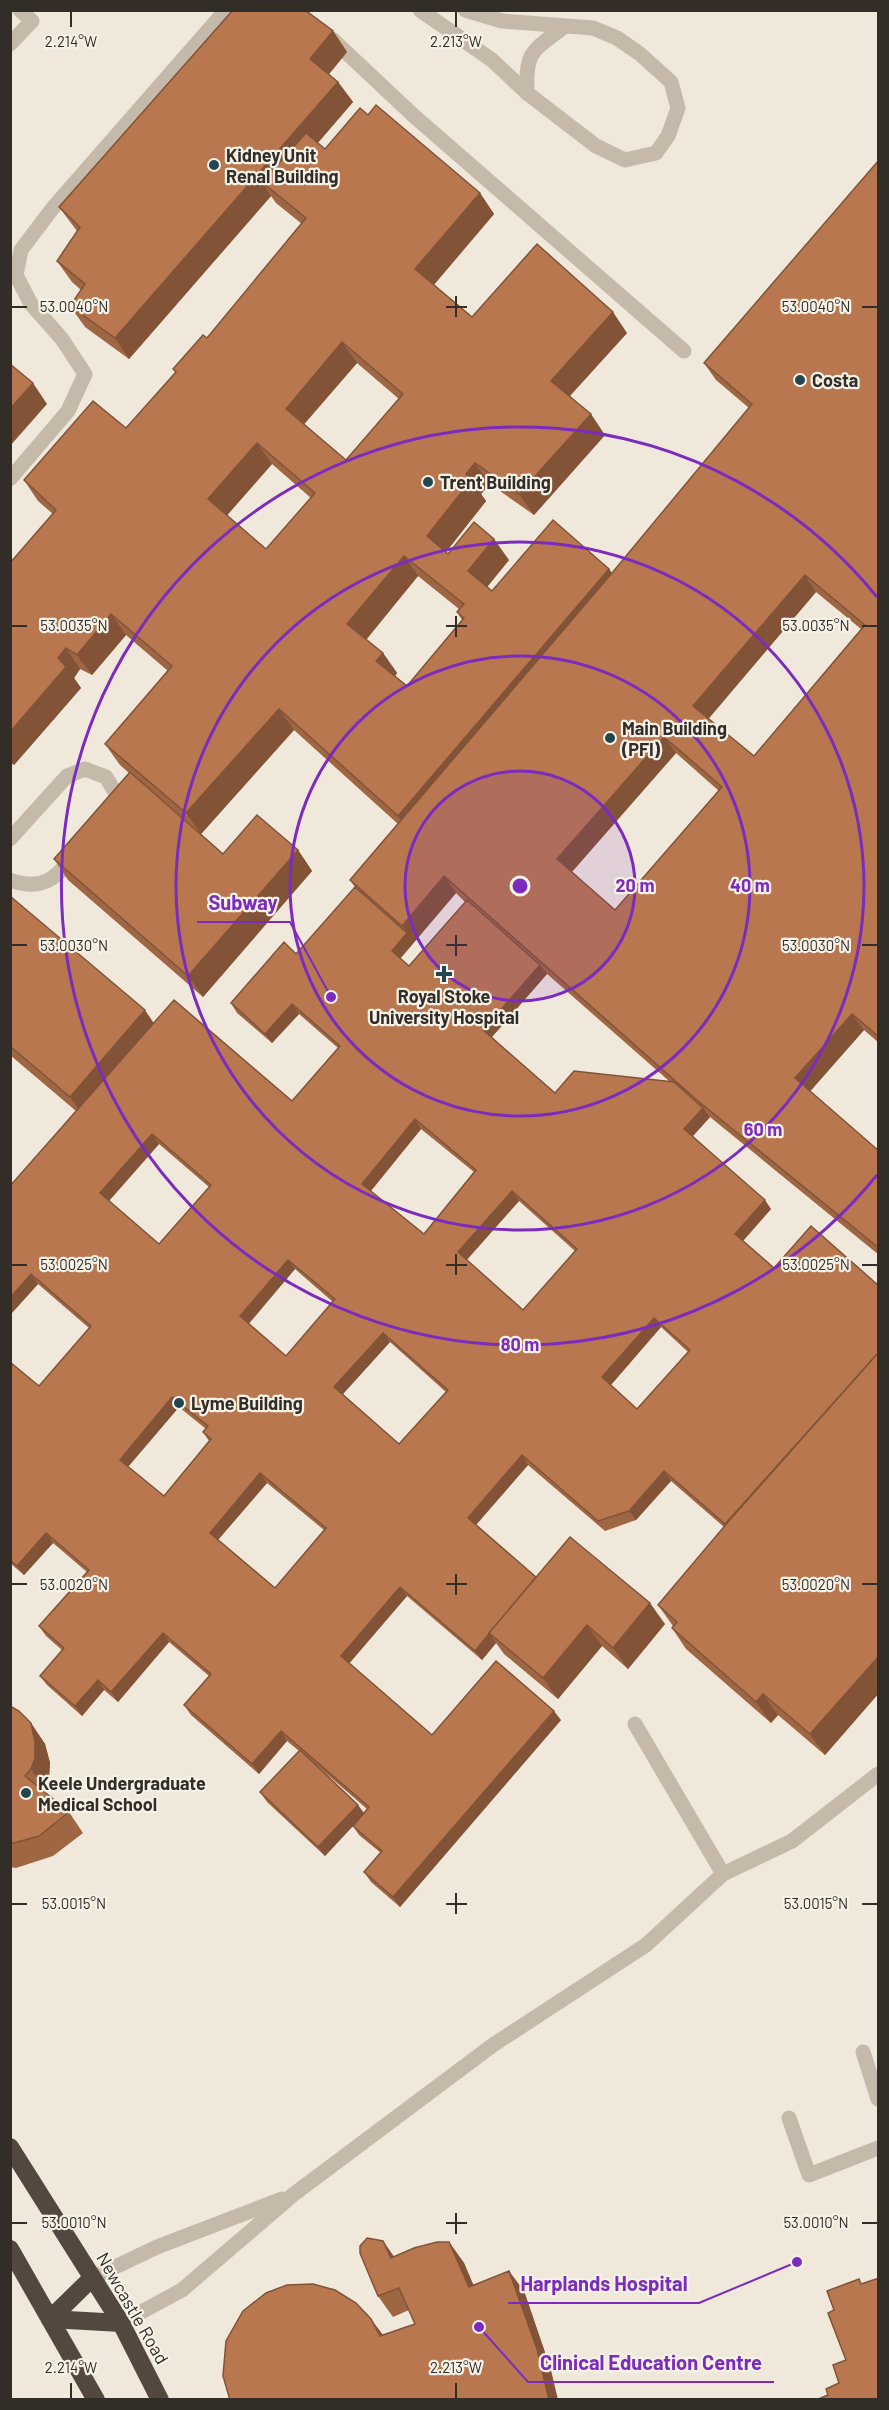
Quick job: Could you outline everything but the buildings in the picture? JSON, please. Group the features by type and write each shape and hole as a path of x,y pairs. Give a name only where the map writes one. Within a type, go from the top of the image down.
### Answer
{"highway":[{"name":"Newcastle Road","path":"10,2147 121,2323 160,2400"},
{"path":"10,2249 96,2400"},
{"path":"50,2319 92,2278"},
{"path":"50,2319 121,2323"}],"street":[{"path":"10,44 32,21 20,10"},
{"path":"10,479 68,411 85,374 62,339 31,303 16,275 21,250 52,209 226,10"},
{"path":"420,10 492,60 527,93 596,146 625,160 656,153 669,135 678,108 671,82 640,54 617,38 593,28 502,21 465,10"},
{"path":"319,26 414,116 684,351"},
{"path":"527,93 526,65 534,50 565,26"},
{"path":"10,839 67,776 85,769 106,777 116,794 114,809 107,817"},
{"path":"10,880 20,884 41,884 59,875 86,842"},
{"path":"635,1724 723,1874"},
{"path":"121,2323 182,2290 294,2194 493,2045 646,1945 723,1874 792,1841 879,1774"},
{"path":"863,2052 879,2100"},
{"path":"789,2118 809,2175 879,2148"},
{"path":"92,2278 157,2247 294,2194"}],"place":[{"name":"Kidney Unit Renal Building","path":"214,165"},
{"name":"Costa","path":"800,380"},
{"name":"Trent Building","path":"428,482"},
{"name":"Main Building (PFI)","path":"610,738"},
{"name":"Royal Stoke University Hospital","path":"444,974"},
{"name":"Subway","path":"331,997"},
{"name":"Lyme Building","path":"179,1403"},
{"name":"Keele Undergraduate Medical School","path":"26,1793"},
{"name":"Harplands Hospital","path":"797,2262"},
{"name":"Clinical Education Centre","path":"479,2327"}]}
